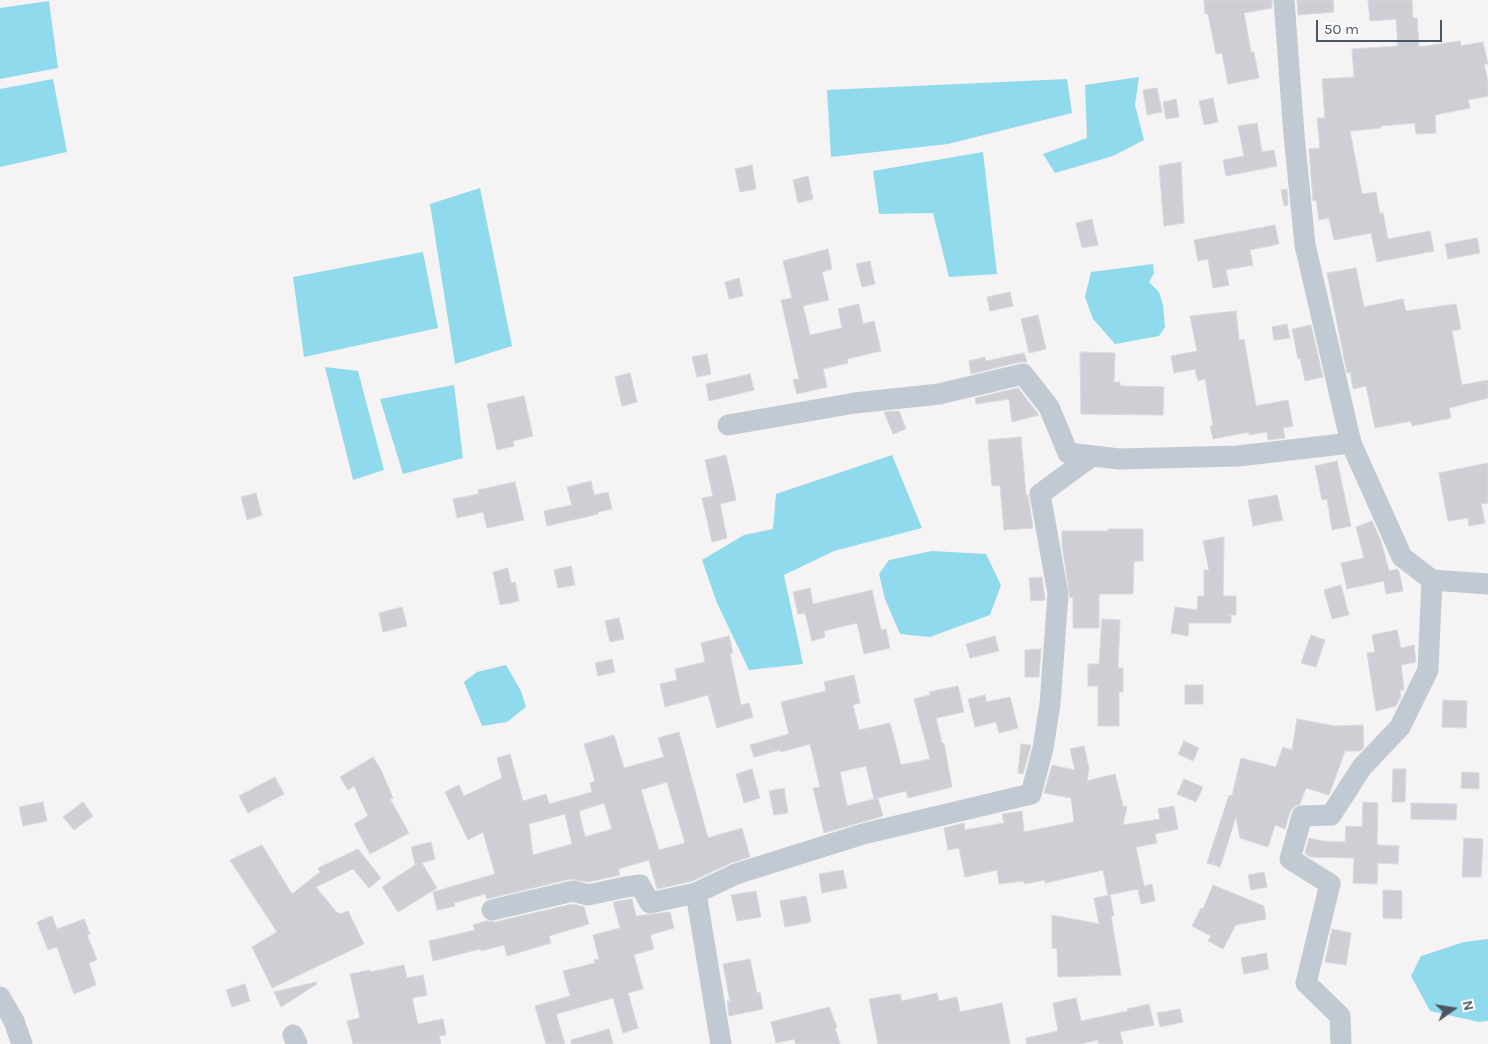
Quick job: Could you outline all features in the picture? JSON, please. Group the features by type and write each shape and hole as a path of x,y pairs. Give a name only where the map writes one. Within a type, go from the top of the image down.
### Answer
{"street":[{"path":"1284,0 1294,135 1306,245 1351,443 1402,557 1432,580 1488,584"},
{"path":"728,425 855,403 939,394 1023,374 1049,407 1068,453 1119,459 1238,456 1351,443"},
{"path":"492,910 572,891 588,895 640,885 650,903 696,893 736,874 863,834 1031,794 1043,748 1050,704 1058,594 1040,494 1092,456"},
{"path":"1341,1044 1340,1016 1306,983 1330,884 1290,859 1302,816 1331,815 1362,767 1400,727 1428,670 1432,580"},
{"path":"696,893 721,1044"},
{"path":"0,997 14,1021 22,1044"}],"water":[{"path":"49,1 58,68 0,79 0,8"},
{"path":"1139,77 1135,105 1144,140 1113,156 1055,173 1043,154 1087,138 1085,85"},
{"path":"53,79 67,152 0,167 0,89"},
{"path":"1067,79 1072,113 948,144 831,157 827,90"},
{"path":"983,152 997,274 949,277 933,213 879,214 873,171"},
{"path":"480,188 512,346 455,364 430,204"},
{"path":"423,252 438,328 304,357 293,277"},
{"path":"1153,264 1154,273 1149,282 1159,292 1163,305 1165,327 1159,336 1115,344 1093,319 1085,297 1091,272"},
{"path":"325,367 358,371 384,470 353,480"},
{"path":"454,385 463,458 403,474 380,399"},
{"path":"892,455 922,528 834,551 784,575 803,664 749,670 717,603 702,560 744,535 773,529 776,494"},
{"path":"932,551 986,554 1001,585 990,615 930,637 900,634 885,599 879,574 889,560"},
{"path":"506,665 521,691 526,707 507,722 482,726 464,682 477,672"},
{"path":"1488,939 1488,1021 1479,1022 1430,1011 1411,976 1421,956 1464,942"}],"building":[{"path":"1204,0 1272,0 1272,8 1244,13 1251,52 1254,52 1259,78 1228,84 1222,53 1216,54 1208,14 1205,14"},
{"path":"1297,0 1333,0 1334,12 1298,15"},
{"path":"1368,0 1412,0 1413,18 1417,18 1419,47 1460,41 1461,46 1483,42 1488,64 1484,64 1488,82 1488,96 1468,100 1470,108 1435,115 1436,133 1416,134 1415,123 1350,131 1362,194 1376,192 1380,214 1383,213 1388,239 1430,231 1434,251 1377,262 1371,233 1334,240 1329,218 1319,220 1316,200 1313,201 1309,149 1320,148 1317,118 1325,118 1322,79 1354,77 1352,49 1398,46 1396,19 1370,21"},
{"path":"1157,88 1162,112 1147,115 1143,90"},
{"path":"1213,98 1218,122 1204,125 1199,101"},
{"path":"1176,99 1179,117 1166,119 1163,102"},
{"path":"1257,123 1262,152 1274,150 1277,166 1226,176 1223,160 1244,156 1238,126"},
{"path":"1181,162 1184,223 1164,226 1159,166"},
{"path":"752,165 756,189 740,192 735,169"},
{"path":"808,176 813,199 798,203 793,180"},
{"path":"1287,189 1288,205 1284,206 1281,190"},
{"path":"1092,219 1098,245 1082,248 1076,223"},
{"path":"1275,225 1279,244 1250,250 1253,265 1226,270 1229,285 1213,288 1208,259 1198,261 1194,240"},
{"path":"1477,238 1480,253 1448,259 1445,244"},
{"path":"828,249 832,269 822,272 829,300 803,306 810,335 842,328 838,309 859,304 863,324 874,321 881,351 847,359 848,363 823,369 827,387 797,394 793,380 799,379 781,300 792,298 783,261"},
{"path":"870,261 875,284 862,287 856,264"},
{"path":"1356,268 1364,307 1403,299 1406,311 1456,304 1461,329 1452,331 1462,385 1488,380 1488,398 1449,408 1451,418 1412,426 1411,421 1375,428 1366,386 1353,389 1350,372 1347,373 1327,273"},
{"path":"739,278 743,296 729,299 725,282"},
{"path":"1010,292 1013,306 990,311 987,297"},
{"path":"1236,311 1239,340 1244,339 1256,406 1288,400 1293,426 1283,428 1285,438 1268,440 1267,432 1249,435 1249,432 1213,439 1210,426 1213,425 1205,379 1198,381 1195,369 1174,373 1171,356 1197,351 1190,316"},
{"path":"1038,315 1046,349 1029,353 1021,319"},
{"path":"1287,324 1290,338 1274,340 1272,327"},
{"path":"1311,325 1323,377 1305,381 1292,329"},
{"path":"1080,352 1115,353 1114,382 1120,382 1120,386 1164,387 1163,415 1081,414"},
{"path":"1024,353 1027,362 971,374 969,361 985,357 986,361"},
{"path":"707,354 711,374 697,377 692,357"},
{"path":"630,373 637,402 622,406 615,377"},
{"path":"750,374 754,390 709,401 706,384"},
{"path":"1018,388 1039,415 1012,422 1009,399 976,404 975,398"},
{"path":"524,396 533,436 513,441 514,446 497,450 487,404"},
{"path":"899,411 906,429 893,434 884,412"},
{"path":"1021,437 1026,495 1028,495 1033,528 1004,530 1000,485 992,486 988,440"},
{"path":"726,455 736,500 720,504 727,538 712,542 702,498 713,496 705,460"},
{"path":"1337,461 1351,526 1332,530 1327,499 1322,500 1315,466"},
{"path":"1488,463 1488,503 1481,504 1485,523 1469,526 1468,518 1448,521 1439,473"},
{"path":"591,481 594,495 608,492 612,509 547,526 544,511 572,505 567,487"},
{"path":"515,482 524,520 487,528 483,512 457,518 453,499 479,494 478,490"},
{"path":"256,493 262,515 247,520 241,497"},
{"path":"1277,495 1283,520 1253,526 1248,500"},
{"path":"1372,521 1381,541 1389,571 1397,569 1399,571 1403,591 1386,594 1384,581 1347,589 1341,563 1364,558 1356,527"},
{"path":"1108,529 1143,529 1143,561 1134,561 1133,594 1099,594 1099,628 1073,628 1073,597 1070,598 1062,545 1062,531 1108,531"},
{"path":"1224,537 1223,596 1236,596 1236,615 1231,615 1231,623 1189,623 1188,636 1171,633 1175,607 1197,610 1198,596 1204,596 1204,570 1209,570 1203,541"},
{"path":"571,566 575,585 558,588 554,570"},
{"path":"508,568 511,583 515,582 519,601 500,605 493,572"},
{"path":"1042,577 1045,600 1031,601 1029,578"},
{"path":"1341,585 1349,615 1332,619 1324,590"},
{"path":"810,588 813,604 872,590 881,630 886,629 890,648 864,654 857,623 824,631 825,637 812,641 805,613 798,614 793,592"},
{"path":"402,607 407,626 383,632 379,613"},
{"path":"619,618 624,639 610,642 605,621"},
{"path":"1102,619 1120,620 1118,668 1123,668 1123,692 1119,692 1119,726 1098,726 1098,686 1088,686 1088,664 1099,664"},
{"path":"1397,630 1401,648 1414,645 1416,662 1401,665 1404,690 1400,690 1401,696 1396,706 1376,711 1367,653 1375,652 1372,635"},
{"path":"1311,635 1325,640 1316,667 1301,663"},
{"path":"729,636 733,653 730,654 741,705 749,703 753,717 717,728 708,695 665,707 660,684 677,680 675,669 705,662 701,643"},
{"path":"995,636 999,651 970,658 966,644"},
{"path":"1041,649 1039,677 1025,677 1025,650"},
{"path":"612,659 615,672 598,676 595,663"},
{"path":"854,675 860,703 853,705 859,730 890,723 901,765 930,759 914,699 930,695 929,692 958,686 964,712 936,718 942,743 944,743 952,787 908,798 906,791 878,798 883,816 824,833 813,788 820,787 810,744 754,757 750,745 789,734 781,702 826,691 824,682","holes":["866,766 874,799 878,798 847,806 840,772"]},
{"path":"1185,685 1203,685 1203,704 1185,704"},
{"path":"985,695 986,702 1010,697 1018,728 999,733 996,722 975,727 968,699"},
{"path":"1443,700 1467,701 1466,728 1442,727"},
{"path":"1297,719 1335,726 1363,725 1364,747 1360,751 1345,751 1329,795 1306,788 1300,804 1290,812 1285,829 1275,825 1268,847 1240,838 1236,817 1220,867 1207,863 1229,795 1232,796 1241,758 1276,767 1283,747 1292,750"},
{"path":"679,732 708,838 742,828 750,857 731,863 692,881 657,889 649,860 618,869 620,875 588,882 570,879 487,899 485,894 454,903 455,906 437,910 433,892 495,874 483,832 468,840 445,792 459,785 464,796 502,778 497,758 510,754 523,801 546,794 549,804 592,792 590,783 595,781 584,744 614,735 624,768 664,757 658,738","holes":["667,782 685,843 659,850 641,790","604,803 612,829 585,837 579,811","565,814 572,844 533,855 529,824"]},
{"path":"1184,741 1199,748 1193,761 1178,754"},
{"path":"1021,744 1031,745 1023,774 1018,773"},
{"path":"1084,746 1089,769 1087,781 1115,774 1123,806 1127,807 1123,825 1160,819 1158,809 1174,806 1178,829 1155,834 1157,843 1136,847 1144,886 1152,884 1155,901 1141,904 1138,889 1108,895 1103,870 1045,883 1045,880 1024,884 1024,881 999,884 997,870 965,877 959,848 948,850 944,828 964,823 965,830 1004,823 1002,814 1022,811 1024,832 1074,822 1071,798 1044,793 1052,765 1075,770 1070,749"},
{"path":"373,757 393,798 390,799 409,833 370,854 354,824 368,816 354,786 348,790 340,777"},
{"path":"752,769 760,798 744,803 736,774"},
{"path":"1393,769 1406,769 1405,802 1392,802"},
{"path":"1462,772 1479,773 1479,789 1461,788"},
{"path":"275,777 284,794 248,813 239,796"},
{"path":"1184,779 1203,787 1196,802 1177,794"},
{"path":"784,788 788,813 774,815 769,791"},
{"path":"43,802 47,821 23,826 19,807"},
{"path":"83,802 93,816 74,830 63,817"},
{"path":"1363,802 1378,803 1377,845 1399,846 1398,864 1378,863 1377,884 1353,883 1354,858 1310,857 1305,853 1309,838 1322,841 1345,842 1346,826 1362,827"},
{"path":"1411,803 1457,804 1456,820 1411,819"},
{"path":"1464,838 1483,839 1481,877 1462,877"},
{"path":"431,842 435,859 422,863 437,888 398,912 382,887 418,863 415,864 411,847"},
{"path":"262,845 292,894 320,872 318,868 358,849 381,878 369,888 353,869 316,887 337,913 340,914 348,911 364,944 272,988 252,947 277,932 230,860"},
{"path":"843,870 847,888 822,893 819,874"},
{"path":"1264,872 1267,887 1251,890 1248,875"},
{"path":"1213,885 1264,906 1266,919 1236,925 1223,949 1208,941 1211,936 1192,926 1201,908 1203,909"},
{"path":"1383,890 1402,891 1402,919 1383,918"},
{"path":"756,891 761,917 737,921 731,895"},
{"path":"1110,895 1114,916 1111,916 1121,975 1058,977 1057,949 1052,948 1052,915 1099,924 1094,898"},
{"path":"806,896 811,922 785,927 780,901"},
{"path":"632,899 636,916 670,912 674,928 650,935 654,949 634,955 643,989 628,993 638,1028 623,1033 613,998 556,1014 565,1044 546,1044 535,1006 570,996 563,971 595,963 594,960 599,959 593,935 620,928 613,902"},
{"path":"573,904 584,907 589,924 549,936 551,943 507,956 504,945 433,961 429,941 475,930 473,925 486,921 495,922"},
{"path":"52,916 57,929 84,919 90,934 87,935 97,960 89,963 96,985 74,994 57,947 48,950 37,922"},
{"path":"1332,929 1351,933 1346,965 1325,962"},
{"path":"1266,953 1269,969 1244,974 1241,958"},
{"path":"750,959 757,993 760,992 763,1009 729,1016 727,1001 730,1001 723,964"},
{"path":"404,965 407,978 423,975 427,995 412,998 418,1024 443,1019 446,1035 439,1036 441,1044 353,1044 347,1021 360,1018 350,974"},
{"path":"316,982 317,984 281,1007 274,992"},
{"path":"245,984 250,1001 232,1007 226,990"},
{"path":"937,993 939,1001 957,997 960,1012 1002,1003 1010,1044 878,1044 869,999 900,994 902,1001"},
{"path":"1076,998 1081,1021 1128,1011 1127,1009 1149,1004 1154,1025 1120,1032 1123,1044 1098,1044 1098,1040 1080,1044 1027,1044 1026,1038 1058,1031 1053,1003"},
{"path":"829,1007 837,1027 835,1028 840,1044 796,1044 794,1039 776,1043 771,1022"},
{"path":"1180,1009 1183,1022 1160,1027 1157,1013"},
{"path":"609,1029 613,1044 571,1044 571,1040"}]}
